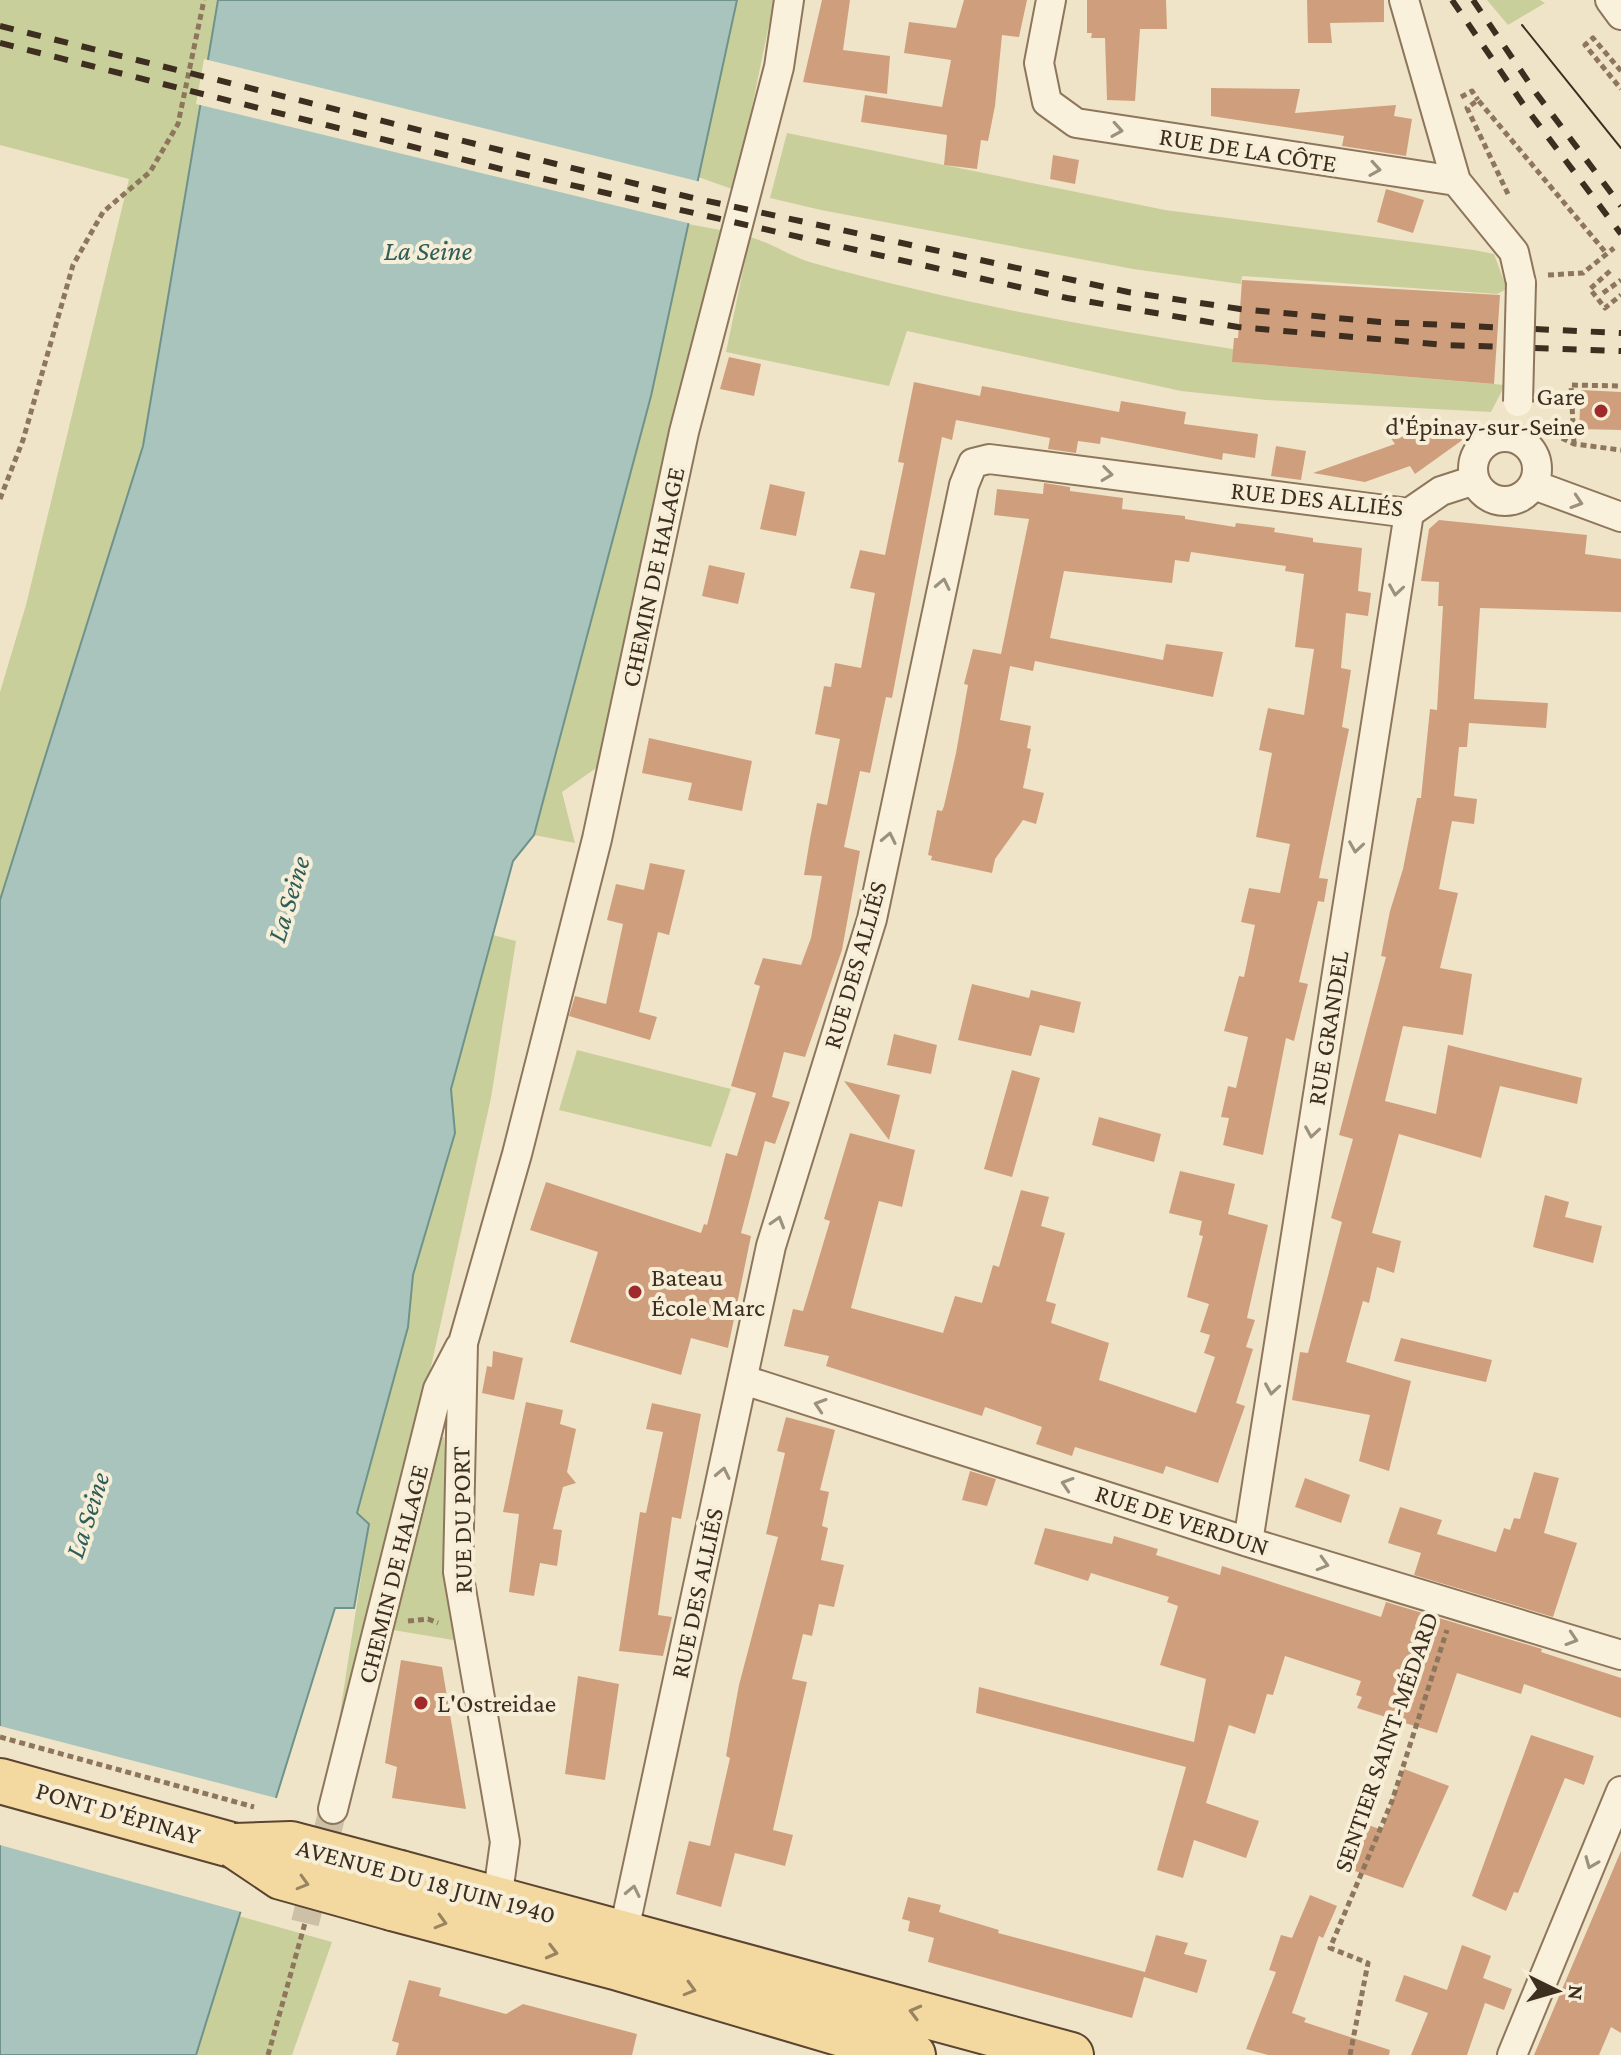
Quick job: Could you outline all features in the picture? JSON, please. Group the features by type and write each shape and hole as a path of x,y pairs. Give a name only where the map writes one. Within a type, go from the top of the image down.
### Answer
{"main road":[{"name":"PONT D'ÉPINAY","path":"0,1781 235,1846"},
{"name":"AVENUE DU 18 JUIN 1940","path":"235,1846 281,1877 396,1891 619,1950 1071,2055"},
{"name":"AVENUE DU 18 JUIN 1940","path":"619,1950 913,2055"}],"street":[{"name":"CHEMIN DE HALAGE","path":"517,1154 597,839 684,432 779,67 789,0"},
{"name":"RUE DE LA CÔTE","path":"1051,0 1039,63 1047,102 1076,123 1456,181"},
{"path":"1404,0 1456,181 1514,252 1521,283 1513,419 1520,440 1536,460 1534,485 1515,500 1502,502 1481,491 1475,480 1476,455 1513,419"},
{"path":"1610,0 1621,15"},
{"name":"RUE DES ALLIÉS","path":"619,1950 771,1246 872,919 964,485 973,463 989,459 1409,513 1441,491 1475,480"},
{"path":"1534,485 1621,517"},
{"name":"RUE GRANDEL","path":"1248,1542 1409,513"},
{"name":"RUE DU PORT","path":"494,1918 505,1842 458,1572 463,1343 517,1154"},
{"name":"CHEMIN DE HALAGE","path":"333,1809 438,1389 463,1343"},
{"name":"RUE DE VERDUN","path":"744,1380 1248,1542 1456,1602 1621,1655"},
{"path":"1512,2055 1621,1791"}],"path":[{"path":"0,499 23,440 73,265 103,212 150,172 178,124 204,0"},
{"path":"1621,71 1593,38 1585,45 1621,89"},
{"path":"1513,205 1467,108 1478,100 1607,254"},
{"path":"1563,276 1583,273 1614,248"},
{"path":"1610,271 1590,289 1605,308 1621,297"},
{"path":"1603,293 1621,280"},
{"path":"1614,305 1621,297"},
{"path":"1574,444 1571,385 1621,386"},
{"path":"1513,419 1540,427 1574,444 1621,450"},
{"name":"SENTIER SAINT-MÉDARD","path":"1350,2055 1368,1963 1330,1948 1392,1801 1456,1602"},
{"path":"381,1623 428,1619 468,1635"},
{"path":"0,1737 266,1810"},
{"path":"268,2055 305,1923"}],"green space":[{"path":"0,0 218,0 143,446 0,900 0,692 26,605 129,179 0,145"},
{"path":"737,0 774,0 735,190 698,177"},
{"path":"1487,0 1540,0 1545,3 1508,25"},
{"path":"787,133 1165,210 1494,254 1507,289 1497,294 1242,276 1241,284 1133,269 821,210 770,198"},
{"path":"688,224 726,231 609,759 562,792 575,843 534,835 651,396"},
{"path":"750,237 813,263 917,290 1074,323 1233,349 1233,362 1505,385 1491,412 1266,400 1181,391 907,331 889,386 726,352"},
{"path":"493,935 516,941 491,1098 388,1559 335,1746 369,1525 357,1513 408,1327 413,1275 455,1133 451,1089"},
{"path":"577,1050 731,1089 711,1147 559,1110"},
{"path":"444,1437 459,1641 387,1629 430,1444"},
{"path":"239,1916 332,1942 292,2055 196,2055"}],"water":[{"name":"La Seine","path":"218,0 737,0 651,396 534,835 513,861 451,1089 455,1133 413,1275 408,1327 357,1513 369,1524 354,1608 335,1608 196,2055 0,2055 0,900 143,446"}],"pier":[{"path":"204,59 701,182 692,224 196,104"},
{"path":"0,1726 280,1799 245,1913 0,1845"}],"building":[{"path":"822,0 850,0 843,50 890,56 887,94 803,82"},
{"path":"964,0 1027,0 1019,37 1002,35 995,106 988,141 981,140 977,169 944,165 947,135 861,122 865,95 942,107 951,60 904,53 909,22 956,28"},
{"path":"1087,0 1166,0 1167,29 1140,29 1135,101 1107,100 1105,38 1091,38 1092,33 1087,33"},
{"path":"1307,0 1384,0 1384,22 1330,23 1332,43 1308,43"},
{"path":"1211,88 1300,89 1295,113 1396,105 1394,116 1412,119 1406,156 1342,146 1344,136 1211,116"},
{"path":"1053,155 1079,160 1075,184 1050,179"},
{"path":"1386,189 1424,200 1413,233 1377,222"},
{"path":"1242,280 1500,295 1494,384 1232,362 1234,338 1238,338"},
{"path":"729,357 761,364 754,396 720,389"},
{"path":"914,382 980,396 982,386 1119,412 1121,401 1186,412 1184,424 1258,434 1255,458 1223,453 1222,460 1101,437 1100,444 1078,441 1076,453 1048,449 1050,438 956,420 952,440 942,437 892,698 886,697 870,773 860,771 844,847 860,851 842,950 805,1057 784,1052 772,1097 790,1102 775,1144 765,1141 741,1233 751,1236 728,1348 691,1338 681,1375 570,1342 598,1252 530,1230 546,1182 701,1233 704,1224 707,1225 726,1153 737,1156 756,1093 731,1086 760,986 754,984 763,958 801,965 811,938 822,876 804,875 817,803 827,805 840,739 815,734 824,686 831,687 835,663 861,668 875,593 850,588 860,550 885,555 904,463 898,462"},
{"name":"Gare d'Épinay-sur-Seine","path":"1581,390 1621,392 1621,430 1579,429"},
{"path":"1475,431 1415,474 1410,466 1365,482 1313,473 1395,444 1390,437"},
{"path":"1276,446 1306,451 1301,480 1271,476"},
{"path":"1044,483 1070,487 1070,491 1123,498 1122,509 1185,516 1185,519 1235,527 1236,523 1275,528 1274,532 1313,538 1313,542 1362,548 1358,591 1371,593 1368,616 1346,613 1341,668 1351,670 1342,727 1349,729 1319,878 1328,879 1324,902 1318,901 1299,982 1308,984 1294,1041 1286,1038 1263,1155 1223,1145 1229,1118 1221,1117 1228,1086 1236,1088 1248,1037 1224,1031 1239,976 1244,977 1255,925 1241,922 1249,888 1280,893 1290,844 1256,837 1272,753 1259,750 1268,708 1304,715 1314,649 1295,647 1304,574 1285,571 1286,566 1191,552 1189,562 1175,560 1172,583 1064,571 1050,638 1163,660 1166,644 1223,652 1213,697 1035,661 1033,671 1010,666 1000,720 1031,726 1027,748 1031,749 1023,788 1044,793 1036,824 1023,820 995,859 992,873 931,860 932,856 928,855 937,810 942,811 944,806 956,753 968,685 964,684 973,649 1001,654 1029,519 994,515 997,489 1043,494"},
{"path":"770,484 805,492 796,536 760,529"},
{"path":"1439,520 1587,535 1585,554 1621,559 1621,612 1480,608 1474,699 1548,703 1546,728 1469,723 1467,747 1459,747 1454,796 1477,799 1474,824 1452,821 1439,889 1458,893 1440,968 1472,974 1463,1035 1403,1026 1385,1101 1436,1114 1448,1045 1582,1078 1577,1104 1500,1086 1481,1158 1399,1134 1372,1233 1401,1241 1394,1273 1377,1267 1369,1303 1363,1301 1346,1362 1411,1381 1389,1471 1359,1461 1370,1415 1292,1400 1300,1352 1308,1353 1342,1222 1331,1218 1353,1139 1339,1135 1386,957 1381,956 1417,798 1421,798 1430,709 1437,710 1443,606 1438,606 1439,582 1421,581 1429,529"},
{"path":"709,565 745,573 738,604 702,596"},
{"path":"649,738 752,761 742,811 688,800 692,783 642,773"},
{"path":"650,863 685,870 669,935 658,932 639,1012 657,1017 650,1040 569,1016 575,996 606,1004 623,924 607,920 616,884 644,890"},
{"path":"972,984 1029,998 1031,990 1081,1002 1074,1033 1040,1025 1031,1056 958,1040"},
{"path":"894,1034 937,1045 931,1074 887,1065"},
{"path":"1012,1070 1040,1078 1012,1177 984,1169"},
{"path":"844,1081 900,1095 889,1140"},
{"path":"1099,1117 1161,1134 1154,1162 1092,1145"},
{"path":"850,1133 915,1150 902,1207 879,1201 851,1308 943,1333 955,1296 982,1303 993,1265 999,1267 1021,1190 1049,1197 1041,1226 1065,1233 1046,1301 1056,1304 1051,1323 1109,1343 1099,1380 1196,1413 1215,1357 1204,1353 1210,1335 1200,1332 1209,1304 1187,1297 1203,1236 1199,1235 1202,1221 1169,1213 1180,1171 1235,1184 1228,1214 1268,1225 1247,1318 1255,1320 1246,1347 1253,1349 1236,1403 1245,1406 1218,1483 1166,1466 1163,1474 1075,1447 1072,1456 1036,1444 1042,1427 985,1407 982,1416 826,1366 829,1356 784,1346 793,1309 803,1311 830,1221 824,1219"},
{"path":"1545,1195 1569,1202 1565,1217 1602,1226 1593,1263 1533,1247"},
{"path":"1401,1338 1492,1360 1486,1382 1394,1361"},
{"path":"493,1351 523,1358 514,1400 482,1393 487,1366 492,1367"},
{"path":"526,1402 563,1410 560,1424 576,1429 567,1472 576,1483 563,1487 553,1529 562,1530 557,1566 540,1563 534,1596 509,1592 519,1514 503,1512"},
{"path":"652,1403 701,1414 681,1519 672,1517 658,1615 672,1617 663,1656 619,1651 640,1512 646,1513 663,1432 646,1429"},
{"path":"786,1417 835,1430 820,1490 829,1492 822,1526 828,1528 821,1560 844,1565 834,1607 819,1604 812,1636 803,1634 792,1679 807,1682 773,1830 793,1835 785,1866 735,1853 721,1907 676,1894 689,1841 710,1846 730,1758 726,1756 739,1685 778,1537 766,1534 785,1453 777,1451"},
{"path":"970,1471 996,1479 987,1506 962,1500"},
{"path":"1534,1472 1559,1478 1544,1533 1577,1543 1553,1617 1414,1575 1421,1553 1388,1543 1400,1507 1442,1520 1437,1534 1496,1552 1504,1528 1510,1530 1514,1518 1520,1519"},
{"path":"1305,1478 1350,1495 1341,1523 1295,1507"},
{"path":"1045,1528 1112,1544 1114,1536 1158,1549 1156,1555 1220,1575 1222,1566 1381,1617 1386,1602 1542,1649 1541,1652 1621,1678 1621,1718 1524,1684 1521,1694 1457,1673 1437,1733 1357,1708 1362,1697 1356,1695 1361,1681 1285,1656 1273,1695 1267,1694 1255,1734 1229,1725 1206,1803 1259,1821 1246,1858 1194,1840 1183,1878 1157,1870 1186,1767 976,1713 979,1687 1194,1742 1206,1679 1160,1665 1178,1606 1167,1602 1169,1597 1091,1573 1088,1581 1034,1564"},
{"name":"L'Ostreidae","path":"401,1660 442,1667 466,1809 392,1798 397,1767 385,1763"},
{"path":"578,1676 619,1684 605,1780 565,1774"},
{"path":"1531,1735 1594,1756 1584,1785 1565,1778 1518,1893 1514,1892 1506,1911 1472,1896"},
{"path":"1404,1769 1449,1786 1403,1888 1338,1865 1355,1820 1382,1830"},
{"path":"1621,1851 1621,2033 1611,2027 1599,2055 1534,2055"},
{"path":"1310,1895 1337,1906 1323,1938 1319,1936 1292,2013 1306,2018 1304,2022 1390,2050 1389,2055 1268,2055 1246,2049 1276,1972 1269,1970 1281,1935 1292,1938"},
{"path":"908,1897 941,1905 939,1912 999,1930 998,1933 1145,1972 1156,1935 1188,1943 1184,1954 1207,1960 1197,1993 1144,1977 1132,2018 928,1962 934,1938 908,1931 910,1921 902,1919"},
{"path":"1462,1945 1491,1956 1483,1978 1512,1989 1504,2010 1485,2003 1467,2055 1411,2055 1428,2013 1395,2001 1404,1975 1447,1990"},
{"path":"409,1980 441,1988 439,1996 506,2014 523,2004 637,2034 632,2055 396,2055 399,2043 392,2041"}],"tunnel":[{"path":"305,1923 333,1809"}],"tram line":[{"path":"1522,25 1621,148"}],"railway":[{"path":"1452,0 1523,104 1621,234"},
{"path":"1473,0 1536,93 1621,206"},
{"path":"0,26 689,197 1128,292 1240,309 1380,322 1621,333"},
{"path":"0,43 505,170 1067,298 1238,327 1446,345 1621,351"}],"place":[{"name":"Gare d'Épinay-sur-Seine","path":"1601,411"},
{"name":"Bateau École Marc","path":"635,1292"},
{"name":"L'Ostreidae","path":"421,1703"}]}
